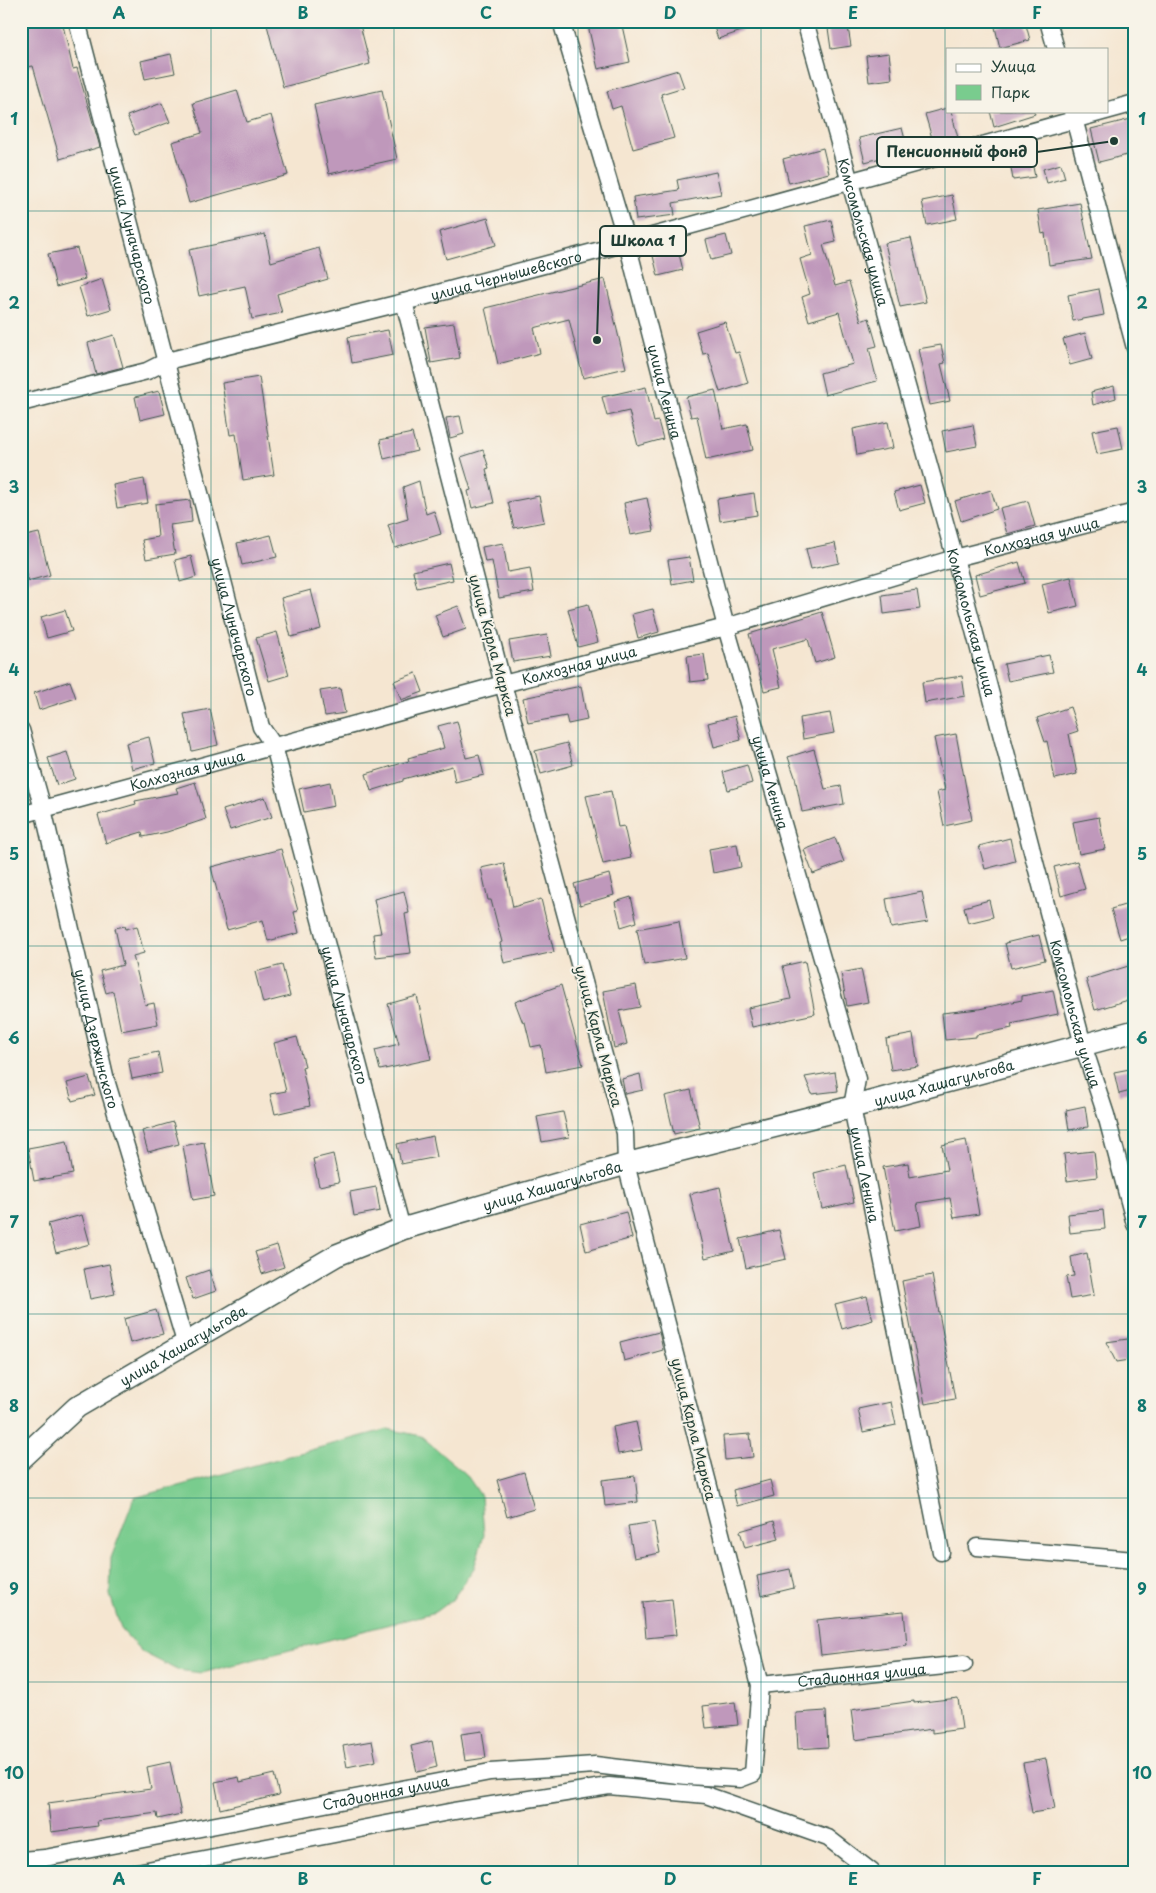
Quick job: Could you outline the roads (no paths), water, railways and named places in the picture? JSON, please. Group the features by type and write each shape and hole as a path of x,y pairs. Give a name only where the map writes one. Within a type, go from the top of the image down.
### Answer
{"main road":[{"name":"улица Хашагульгова","path":"21,1459 77,1407 185,1342 337,1255 402,1229 626,1164 852,1107 1135,1031"}],"street":[{"name":"улица Луначарского","path":"77,21 261,727 274,746 402,1229"},
{"name":"улица Ленина","path":"562,21 626,243 726,627 856,1079 852,1107 941,1552"},
{"name":"Комсомольская улица","path":"805,21 956,558 1083,1045 1106,1115 1135,1224"},
{"path":"1048,21 1056,48"},
{"name":"улица Чернышевского","path":"1108,109 1135,103"},
{"name":"улица Чернышевского","path":"21,402 147,371 166,361 404,302 626,243 850,182 1093,112"},
{"path":"1074,116 1135,348"},
{"name":"улица Карла Маркса","path":"404,302 503,684 625,1133 626,1164 760,1686 753,1774"},
{"name":"Колхозная улица","path":"21,814 503,684 726,627 956,558 1135,512"},
{"name":"улица Дзержинского","path":"21,730 43,808 106,1080 185,1342"},
{"path":"977,1547 1135,1560"},
{"name":"Стадионная улица","path":"760,1686 964,1664"},
{"name":"Стадионная улица","path":"21,1860 103,1847 490,1772 595,1765 687,1776 740,1779 753,1774"},
{"path":"137,1872 454,1811 609,1786 706,1795 828,1838 872,1872"}],"place":[{"name":"Пенсионный фонд","path":"1114,141"},
{"name":"Школа 1","path":"597,340"}]}
